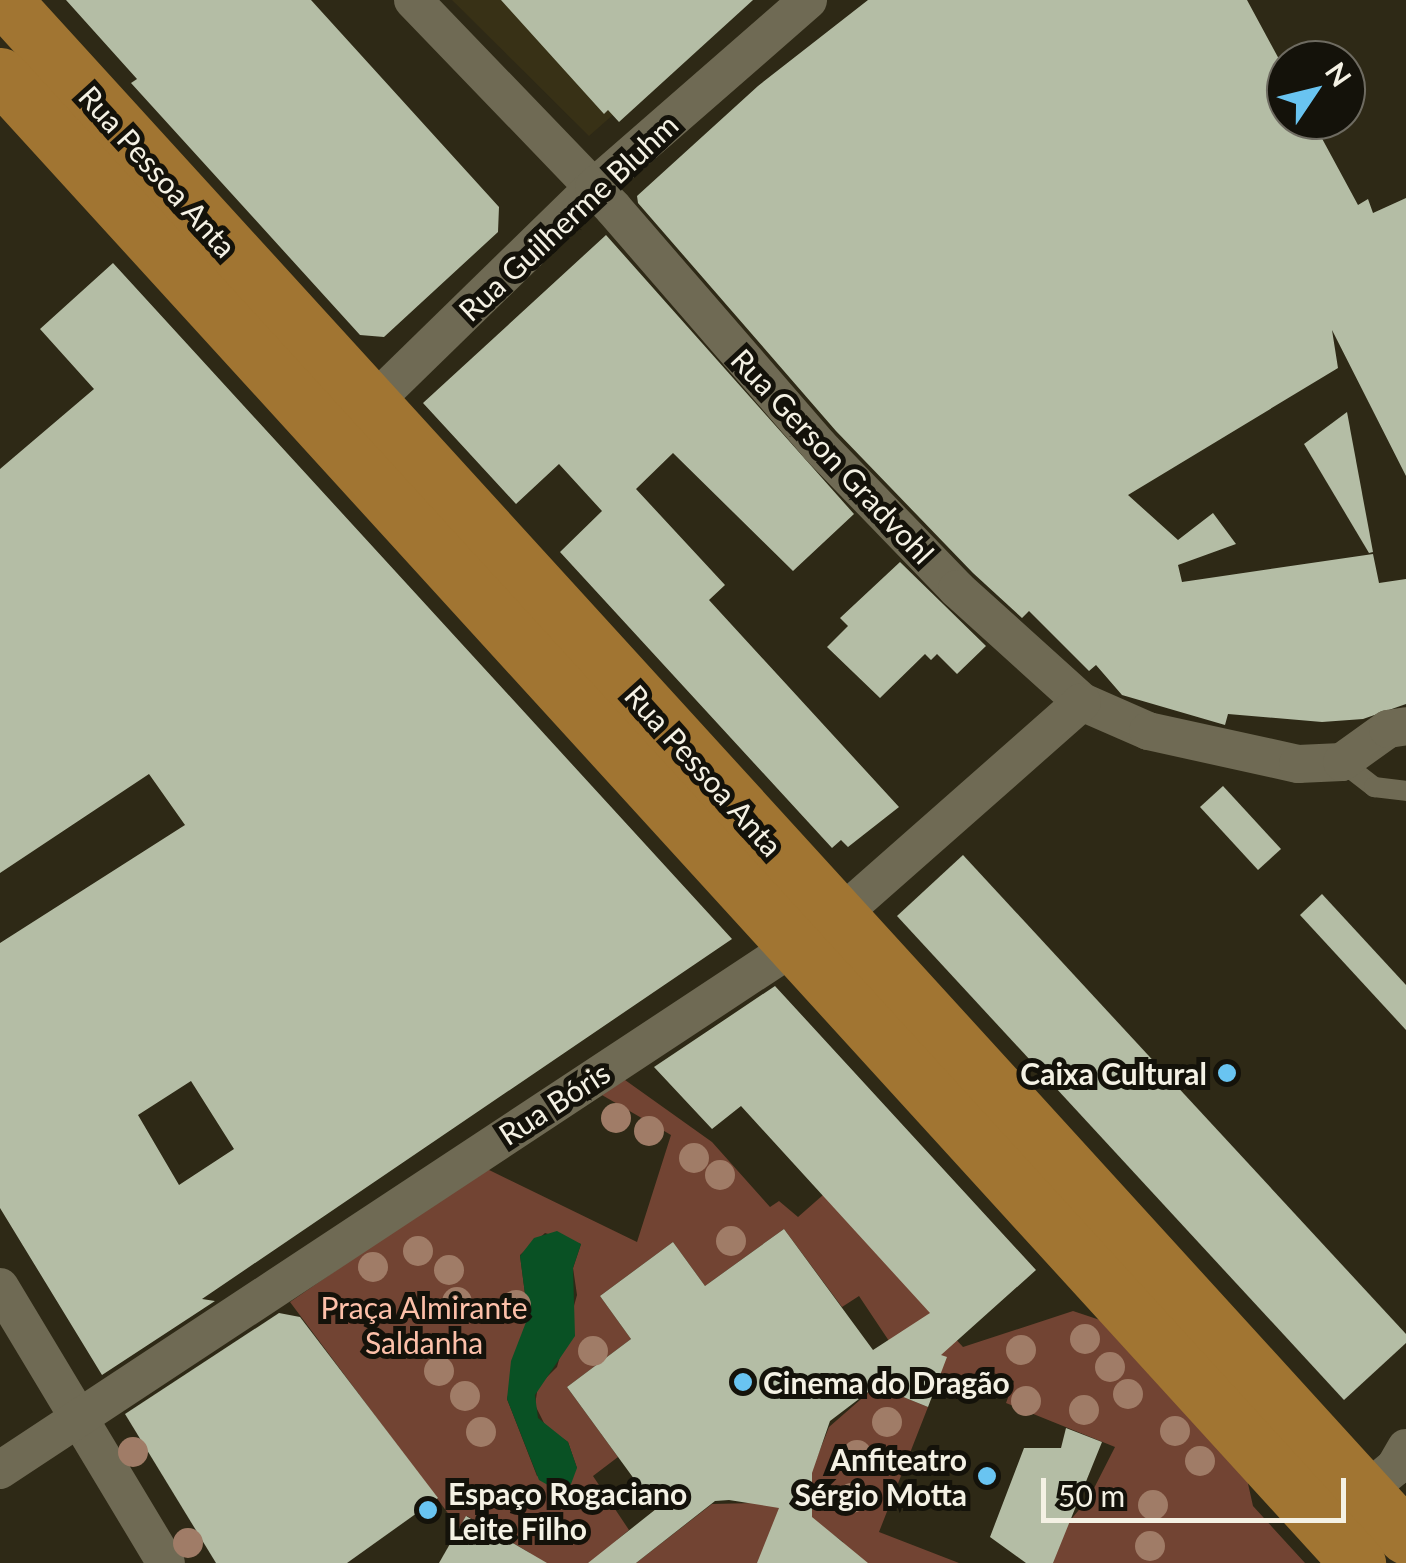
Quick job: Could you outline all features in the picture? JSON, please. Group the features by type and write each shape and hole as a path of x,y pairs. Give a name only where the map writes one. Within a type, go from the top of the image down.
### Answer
{"main road":[{"name":"Rua Pessoa Anta","path":"4,0 352,422 793,946 1376,1493"},
{"name":"Rua Pessoa Anta","path":"0,75 352,422 838,916 1376,1493 1406,1537"}],"street":[{"name":"Rua Gerson Gradvohl","path":"413,0 594,187 819,446 957,589 1082,702 1148,730 1203,744 1298,764 1342,762"},
{"name":"Rua Guilherme Bluhm","path":"352,422 594,187 808,0"},
{"name":"Rua Bóris","path":"0,1470 838,916 1082,702"},
{"path":"1342,762 1388,729 1406,726"},
{"path":"0,1287 166,1563"}],"lane":[{"path":"1342,762 1374,787 1406,791"}],"shaded area":[{"path":"452,0 743,0 589,136"},
{"path":"557,1231 581,1244 573,1268 575,1336 535,1395 538,1418 568,1442 577,1468 571,1484 555,1489 539,1480 507,1399 511,1361 528,1317 520,1256 534,1238"}],"green space":[{"name":"Praça Almirante Saldanha","path":"618,1075 712,1142 770,1207 779,1201 798,1217 823,1195 963,1347 1073,1311 1106,1322 1247,1479 1253,1506 1305,1563 1034,1563 1089,1498 1115,1447 1006,1403 1014,1381 986,1370 978,1392 905,1365 859,1296 842,1307 784,1229 705,1286 673,1242 600,1296 631,1339 567,1387 618,1457 593,1476 629,1530 617,1540 634,1563 525,1563 530,1553 467,1516 459,1528 290,1302 485,1168 637,1242 671,1135 595,1091","holes":["545,1233 581,1244 573,1268 577,1295 557,1367 538,1386 535,1405 546,1427 568,1442 577,1468 537,1476 507,1399 528,1317 520,1255"]},
{"path":"876,1386 928,1407 879,1532 959,1563 847,1563 843,1542 812,1519 812,1470 829,1427"},
{"path":"792,1488 761,1563 636,1563 712,1504 755,1503"}],"building":[{"path":"66,0 311,0 499,207 498,232 384,337 360,335 131,83 137,79"},
{"path":"501,0 753,0 619,122 608,110 604,114"},
{"path":"868,0 1247,0 1269,40 1266,140 1323,140 1358,205 1368,199 1373,213 1406,198 1406,476 1332,330 1338,368 1128,495 1178,540 1213,513 1236,544 1178,565 1182,582 1373,554 1379,583 1406,579 1406,704 1363,719 1322,722 1228,714 1225,725 1122,695 1096,665 1089,671 1029,611 1022,618 973,573 836,431 638,203 637,196 758,86"},
{"path":"606,235 854,514 793,571 673,453 636,489 725,585 709,600 899,807 848,847 841,840 832,848 560,552 602,511 559,464 516,504 423,403"},
{"path":"113,263 732,939 202,1299 215,1301 102,1375 0,1208 0,943 185,825 149,774 0,873 0,469 94,389 40,329","holes":["191,1081 234,1149 179,1185 138,1115"]},
{"path":"1347,412 1373,552 1369,553 1304,444"},
{"path":"900,562 986,646 957,674 937,654 931,660 925,654 880,698 827,647 848,626 840,618"},
{"path":"1223,786 1281,849 1258,870 1200,807"},
{"path":"963,855 1406,1334 1406,1343 1344,1400 897,916"},
{"path":"1322,894 1406,985 1406,1030 1300,915"},
{"path":"775,986 1036,1270 941,1355 947,1357 928,1407 876,1386 830,1421 812,1473 812,1517 868,1563 757,1563 779,1508 729,1500 715,1501 636,1563 588,1563 656,1509 567,1387 631,1339 600,1296 673,1242 705,1286 784,1229 873,1350 930,1313 741,1106 712,1129 654,1067"},
{"path":"279,1313 300,1317 438,1498 347,1563 216,1563 125,1414"},
{"path":"1066,1428 1102,1442 1053,1563 1026,1563 990,1537 1024,1448 1061,1448"},
{"path":"466,1516 547,1563 439,1563"}],"place":[{"name":"Caixa Cultural","path":"1227,1073"},
{"name":"Cinema do Dragão","path":"743,1382"},
{"name":"Anfiteatro Sérgio Motta","path":"987,1476"},
{"name":"Espaço Rogaciano Leite Filho","path":"428,1510"}]}
